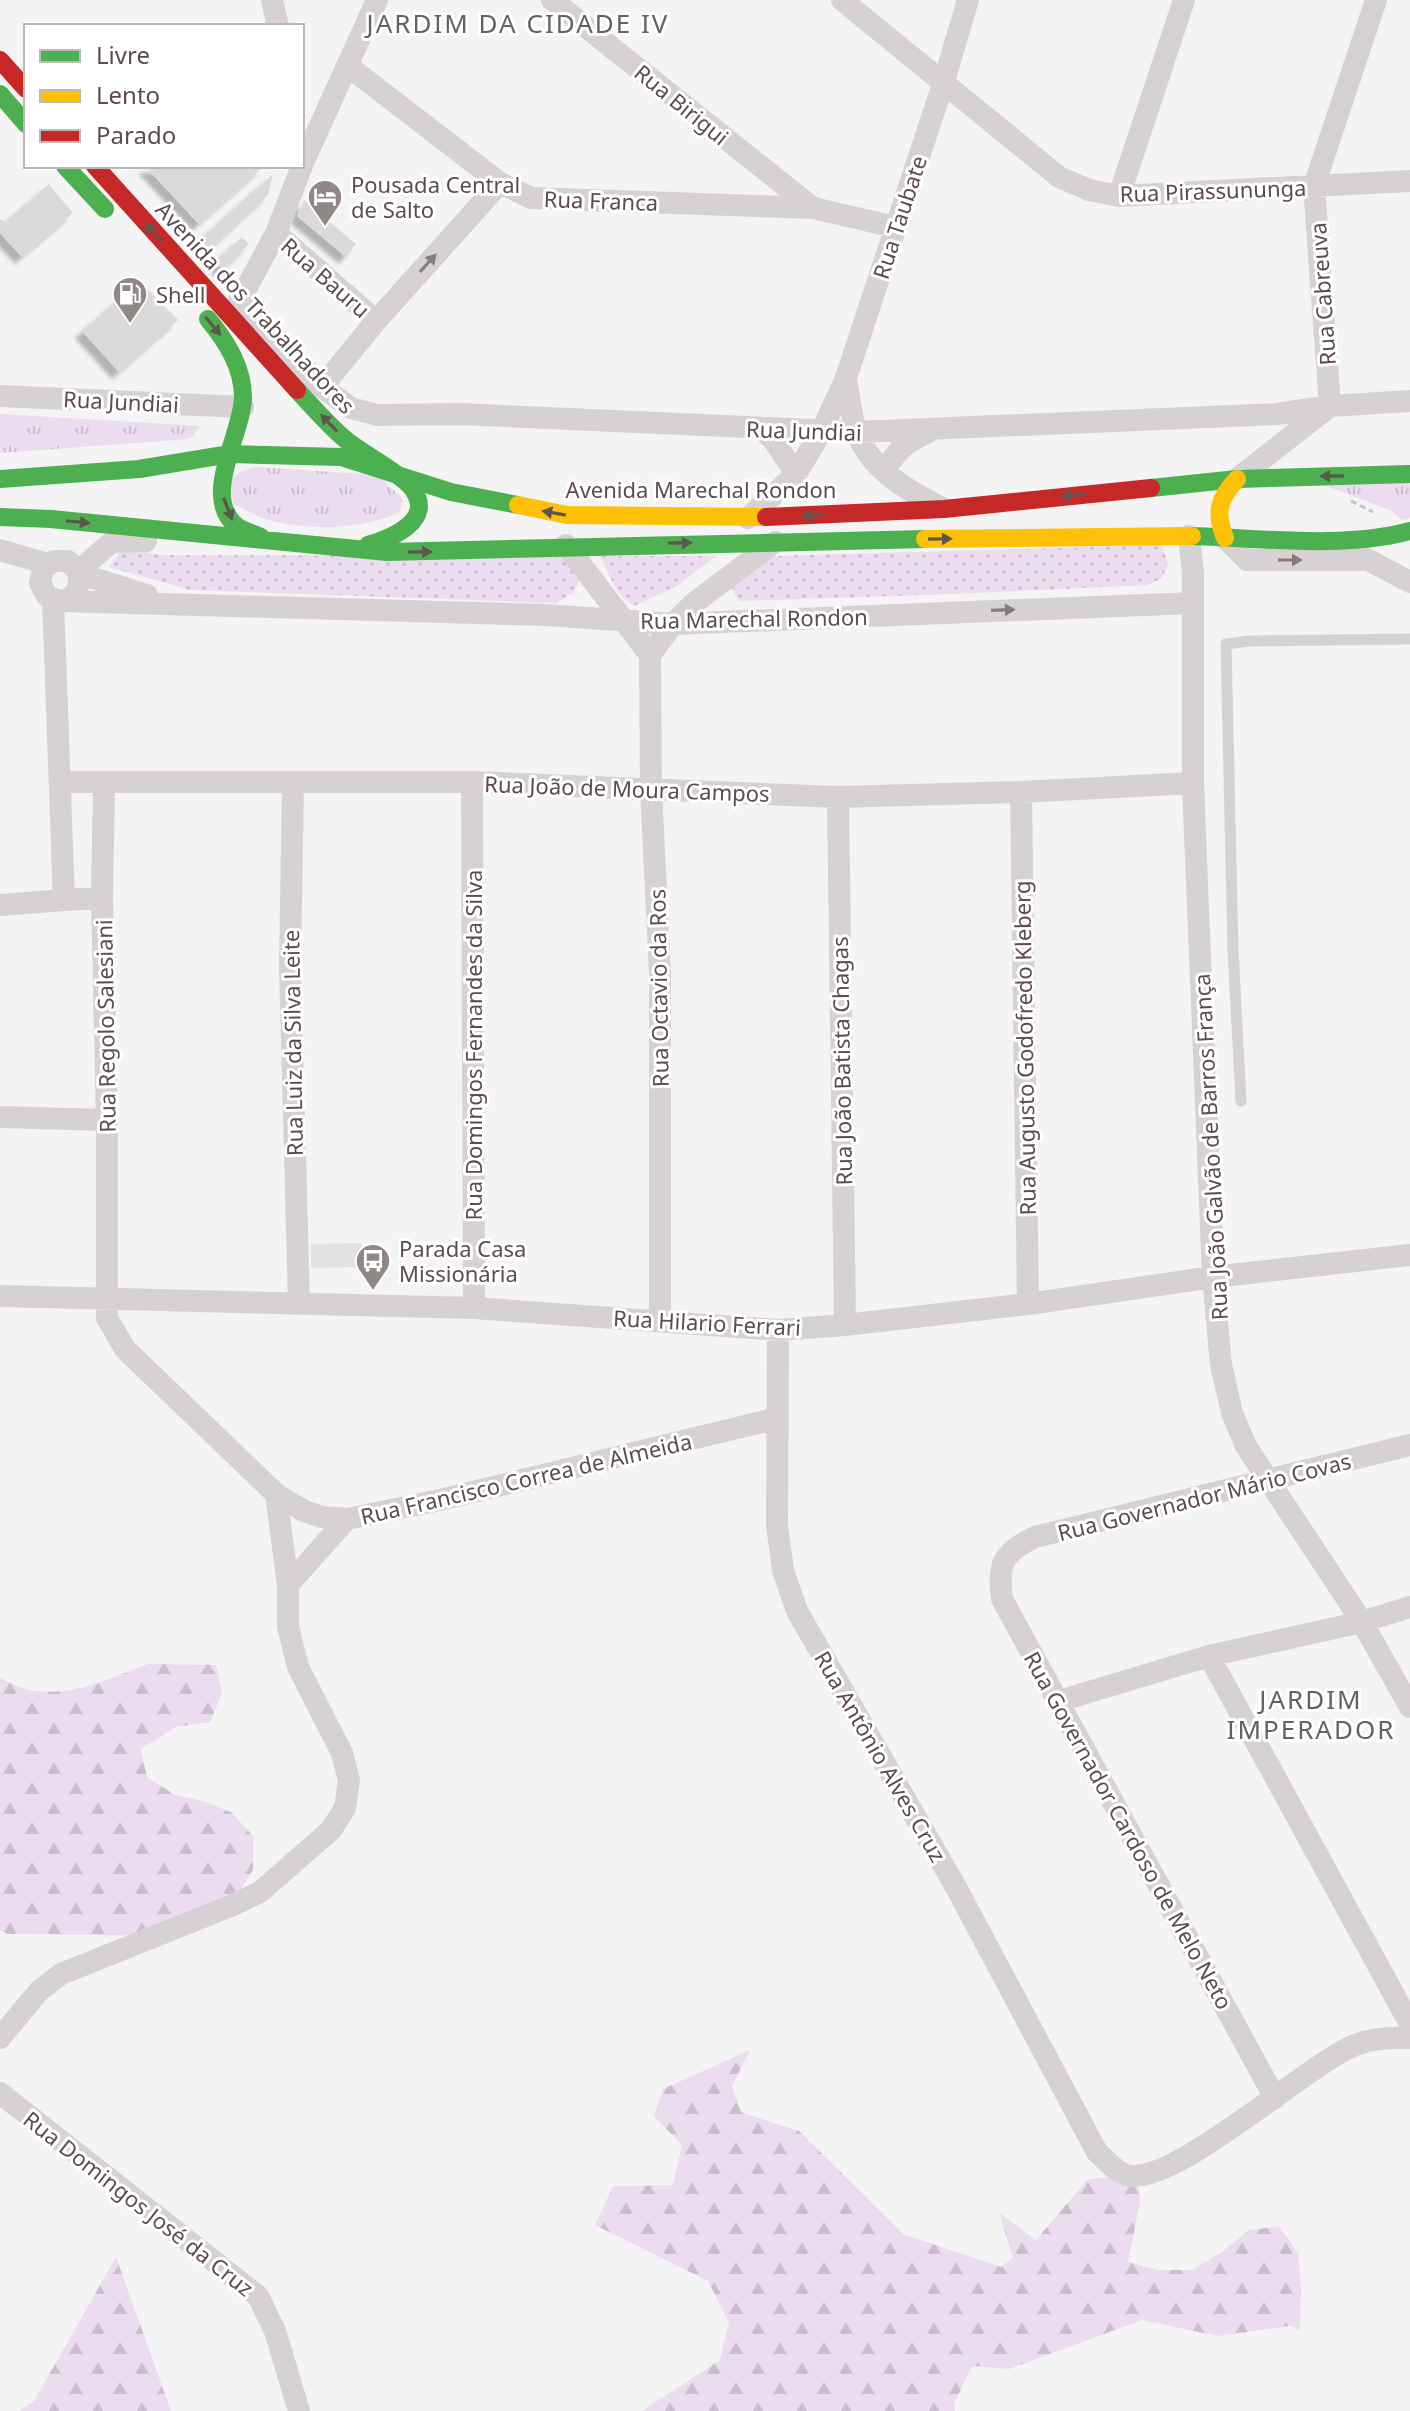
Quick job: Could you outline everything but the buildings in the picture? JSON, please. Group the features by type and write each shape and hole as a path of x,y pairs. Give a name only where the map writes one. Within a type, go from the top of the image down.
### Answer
{"main road":[{"path":"0,60 24,87"},
{"path":"0,94 24,122"},
{"path":"67,168 118,223"},
{"name":"Avenida dos Trabalhadores","path":"97,168 236,310 346,440 390,471"},
{"name":"Avenida dos Trabalhadores","path":"193,304 231,349 242,383 243,407 224,479 223,497 228,513 235,525 271,542"},
{"name":"Avenida Marechal Rondon","path":"0,479 139,469 230,454 341,457 451,492 567,515 748,518 944,509 1237,479 1410,474"},
{"path":"354,549 395,536 410,528 416,520 418,497 411,487 390,471"},
{"path":"1225,538 1217,521 1218,506 1221,495 1237,479"},
{"path":"1193,520 1210,481"},
{"path":"0,517 51,519 354,549 426,552 566,545 776,541 1193,520 1225,538 1336,540 1401,534"}],"street":[{"path":"272,0 278,24"},
{"path":"304,157 377,0"},
{"name":"Rua Birigui","path":"552,0 813,208"},
{"name":"Rua Pirassununga","path":"842,0 944,81 1016,144 1059,177 1089,190 1119,196 1410,181"},
{"name":"Rua Taubate","path":"748,518 796,474 821,432 846,378 968,0"},
{"path":"1119,196 1184,0"},
{"name":"Rua Cabreuva","path":"1330,406 1314,186 1376,0"},
{"name":"Rua Franca","path":"348,66 500,183 531,198 813,208 895,227"},
{"path":"236,310 276,233 300,168"},
{"path":"322,387 376,321 500,183"},
{"name":"Rua Bauru","path":"276,233 376,321"},
{"name":"Rua Jundiai","path":"236,310 322,387 351,408 377,415 461,414 857,432 1277,414 1330,406 1410,401"},
{"path":"846,378 857,432 867,452 905,489 944,509"},
{"name":"Rua Jundiai","path":"0,396 243,407"},
{"path":"1237,479 1330,406"},
{"path":"761,428 774,441 796,474"},
{"path":"884,471 898,450 908,442 936,430"},
{"name":"Rua João Galvão de Barros França","path":"1193,520 1193,783 1213,1277 1221,1365 1232,1413 1246,1446 1362,1622 1410,1707"},
{"path":"171,603 79,572 68,561 48,564 40,576 47,596 60,600 77,592 79,572 112,542 209,536"},
{"path":"1225,538 1247,560 1364,560"},
{"path":"1336,540 1364,560 1410,582"},
{"path":"566,545 650,655 673,624 694,603 776,541"},
{"path":"0,550 48,564"},
{"path":"724,581 721,598 729,609 751,621"},
{"name":"Rua Marechal Rondon","path":"60,600 546,615 673,624 1193,603"},
{"name":"Rua Regolo Salesiani","path":"60,600 64,900 102,898 107,1120 105,1300"},
{"name":"Rua Octavio da Ros","path":"650,655 651,789 660,974 660,1321"},
{"name":"Rua João de Moura Campos","path":"61,782 472,782 838,797 1193,783"},
{"path":"102,898 104,782"},
{"name":"Rua Luiz da Silva Leite","path":"293,782 290,967 299,1304"},
{"name":"Rua Domingos Fernandes da Silva","path":"472,782 474,1308"},
{"name":"Rua Augusto Godofredo Kleberg","path":"1021,792 1028,1304"},
{"name":"Rua João Batista Chagas","path":"838,797 845,1325"},
{"path":"0,905 64,900"},
{"path":"0,1117 107,1120"},
{"name":"Rua Hilario Ferrari","path":"0,1296 474,1308 778,1330 1028,1304 1213,1277 1410,1255"},
{"name":"Rua Francisco Correa de Almeida","path":"105,1300 107,1318 125,1349 276,1494 304,1511 322,1517 347,1519 440,1500 778,1418"},
{"name":"Rua Antônio Alves Cruz","path":"778,1330 777,1525 783,1570 797,1611 957,1889 1097,2152 1115,2169 1139,2176 1212,2142 1275,2098"},
{"name":"Rua Governador Mário Covas","path":"1004,1558 1016,1546 1035,1537 1410,1445"},
{"path":"0,2038 39,1991 61,1974 260,1892 331,1830 345,1808 349,1780 342,1753 298,1667 288,1627 288,1585 276,1494"},
{"path":"288,1585 347,1519"},
{"name":"Rua Governador Cardoso de Melo Neto","path":"1004,1558 999,1578 1002,1599 1275,2098"},
{"path":"1059,1701 1209,1656 1362,1622 1410,1607"},
{"path":"1209,1656 1410,2024"},
{"path":"1275,2098 1330,2058 1357,2044 1389,2037 1410,2038"},
{"name":"Rua Domingos José da Cruz","path":"0,2093 258,2296 275,2331 299,2411"}],"lane":[{"path":"1241,1101 1233,950 1226,644 1410,639"}],"path":[{"path":"1348,500 1388,518 1401,534"}],"shaded area":[{"path":"361,1243 361,1267 311,1268 311,1244"}],"green space":[{"path":"0,414 201,426 190,439 0,453"},
{"path":"257,467 378,475 403,499 400,512 368,522 335,527 301,526 265,519 234,504 229,481 242,471"},
{"path":"1410,482 1410,518 1402,520 1392,511 1321,484"},
{"path":"1162,545 1168,564 1162,578 1148,585 739,601 732,588 773,556"},
{"path":"131,549 160,555 568,556 582,574 574,592 556,603 190,590 109,567 119,553"},
{"path":"599,556 716,556 677,586 634,606 617,590"},
{"path":"148,1664 216,1665 222,1693 210,1722 176,1727 141,1749 147,1777 175,1795 231,1812 253,1836 253,1870 235,1898 178,1936 8,1934 0,1930 0,1678 30,1690 61,1691 90,1685"},
{"path":"750,2050 732,2086 741,2112 799,2131 903,2234 1001,2267 1013,2258 999,2213 1036,2240 1087,2180 1137,2172 1140,2202 1128,2262 1158,2270 1192,2270 1222,2252 1249,2230 1279,2226 1298,2253 1300,2330 1290,2326 1217,2336 1142,2320 1009,2369 972,2366 954,2404 955,2411 642,2411 720,2360 729,2323 708,2281 595,2225 613,2186 673,2185 682,2145 654,2116 663,2089"},
{"path":"116,2257 171,2411 19,2411 34,2401"}],"traffic: fast":[{"path":"0,94 24,122"},
{"path":"67,168 105,209"},
{"path":"208,319 232,355 240,375 243,397 222,483 222,500 227,515 238,527 261,537"},
{"path":"297,390 346,440 406,482 418,499 419,509 408,526 368,545"},
{"path":"0,479 139,469 230,454 341,457 451,492 518,505"},
{"path":"1151,488 1237,479 1410,474"},
{"path":"0,517 51,519 387,552 925,539"},
{"path":"1192,536 1331,541 1410,531"}],"traffic: slow":[{"path":"1225,538 1220,507 1237,479"},
{"path":"518,505 567,515 766,517"},
{"path":"925,539 1192,536"}],"traffic: jam":[{"path":"0,60 24,87"},
{"path":"97,168 297,390"},
{"path":"766,517 944,509 1151,488"}],"place":[{"name":"Pousada Central de Salto","path":"325,228"},
{"name":"Shell","path":"130,325"},
{"name":"Parada Casa Missionária","path":"373,1292"}],"district":[{"name":"JARDIM DA CIDADE IV","path":"518,23"},
{"name":"JARDIM IMPERADOR","path":"1311,1714"}]}
